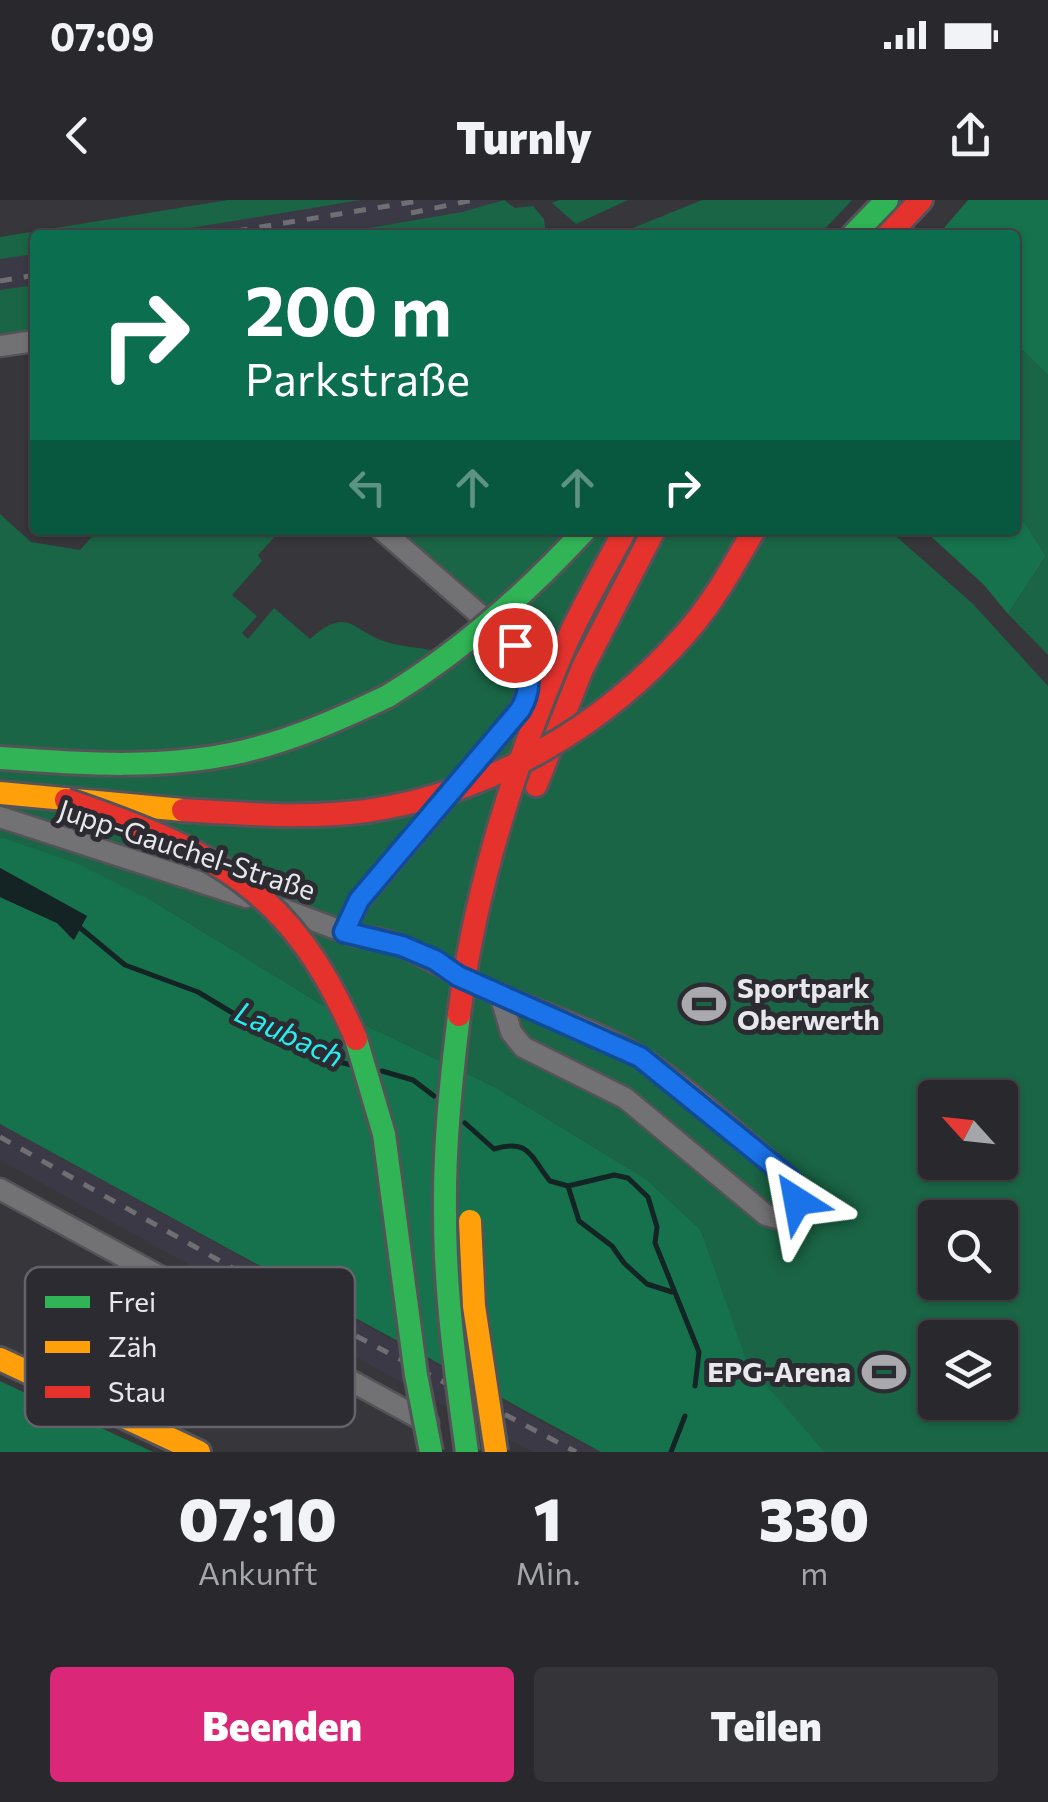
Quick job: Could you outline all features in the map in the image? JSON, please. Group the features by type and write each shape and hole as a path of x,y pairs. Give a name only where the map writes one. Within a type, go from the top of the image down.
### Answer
{"main road":[{"path":"858,230 887,200"},
{"path":"893,230 921,200"},
{"path":"916,230 940,200"},
{"path":"0,758 158,766 242,753 322,728 413,682 458,651 516,600 579,535"},
{"path":"468,1452 453,1362 444,1232 446,1111 462,986 483,880 523,748 565,645 621,535"},
{"path":"531,802 567,702 651,535"},
{"path":"0,793 237,814 314,815 388,807 446,793 569,736 597,718 672,649 717,593 751,535"},
{"path":"66,800 173,839 226,868 290,924 334,987 364,1053 386,1140 430,1452"},
{"path":"483,1015 491,962"},
{"path":"469,1196 474,1306 496,1452"},
{"path":"0,1359 25,1371"},
{"path":"146,1427 199,1452"}],"street":[{"path":"0,346 30,342"},
{"path":"350,934 359,900 513,719 529,690 527,668 515,645 388,535"},
{"name":"Jupp-Gauchel-Straße","path":"0,817 350,934 402,946 435,960 458,976 607,1039 647,1062 789,1178 798,1195 790,1213 780,1218 766,1215 625,1098 588,1076 530,1052 511,1032 500,994"},
{"path":"0,1189 141,1267"},
{"path":"355,1384 485,1452"}],"shaded area":[{"path":"361,200 504,200 462,212 357,230 179,230"},
{"path":"30,255 30,286 0,290 0,259"},
{"path":"0,868 87,916 74,940 57,923 0,897"},
{"path":"0,1124 260,1267 193,1267 0,1160"},
{"path":"355,1319 601,1452 533,1452 355,1357"}],"green space":[{"path":"228,200 361,200 179,230 43,230"},
{"path":"504,200 515,208 533,206 544,219 545,230 357,230 462,212"},
{"path":"628,200 576,224 552,203"},
{"path":"702,200 852,200 824,230 633,228"},
{"path":"968,200 1048,200 1048,375 1020,348 1020,230 942,230"},
{"path":"30,232 30,255 0,259 0,237"},
{"path":"30,286 30,337 0,341 0,290"},
{"path":"1020,348 1048,375 1048,655 1008,614 1046,556 1020,520"},
{"name":"Sportpark Oberwerth","path":"0,514 31,542 80,550 94,535 276,535 258,555 262,561 232,595 257,616 242,633 248,639 274,608 310,639 342,622 387,642 434,651 487,611 399,535 895,535 973,604 1048,686 1048,1452 825,1452 748,1366 701,1230 646,1179 497,1088 319,1003 156,903 0,837"},
{"path":"1020,520 1046,556 1008,614 984,585 929,535 1020,535"},
{"path":"0,837 76,863 156,903 319,1003 497,1088 646,1179 701,1230 748,1365 825,1452 601,1452 355,1318 355,1267 262,1267 0,1124 0,897 57,923 73,940 87,916 0,868"},
{"path":"0,1381 25,1393 25,1427 99,1427 153,1452 0,1452"}],"waterway":[{"name":"Laubach","path":"78,926 125,965 198,992 328,1059 351,1065"},
{"name":"Laubach","path":"382,1071 413,1080 434,1096"},
{"name":"Laubach","path":"465,1123 494,1149 523,1148 550,1181 568,1186 614,1175 628,1178 648,1197 657,1227 655,1243 699,1352 695,1386"},
{"name":"Laubach","path":"568,1186 579,1221 612,1246 647,1284 672,1292"},
{"name":"Laubach","path":"671,1452 685,1416"}],"railway":[{"path":"242,230 424,200"},
{"path":"411,213 473,200"},
{"path":"0,281 30,276"},
{"path":"0,1137 231,1267"},
{"path":"355,1335 576,1452"}],"traffic: fast":[{"path":"858,230 887,200"},
{"path":"388,696 492,620 580,535"},
{"path":"0,758 123,764 215,757 300,734 388,696"},
{"path":"459,1015 447,1139 445,1244 467,1452"},
{"path":"356,1039 384,1134 416,1375 431,1452"}],"traffic: slow":[{"path":"0,793 183,810"},
{"path":"470,1221 474,1306 496,1452"},
{"path":"0,1359 25,1371"},
{"path":"146,1427 199,1452"}],"traffic: jam":[{"path":"893,230 921,200"},
{"path":"459,1015 475,918 515,776 568,639 622,535"},
{"path":"536,785 582,669 651,535"},
{"path":"183,810 298,815 366,811 412,802 501,772 582,726 655,666 706,608 751,535"},
{"path":"66,800 165,838 242,882 275,910 304,945 331,987 356,1039"}],"place":[{"name":"Sportpark Oberwerth","path":"704,1004"},
{"name":"EPG-Arena","path":"884,1372"}],"route":[{"path":"515,645 527,668 526,700 359,900 344,932 402,946 435,960 458,976 607,1039 640,1057 789,1178 798,1189 797,1201"}]}
